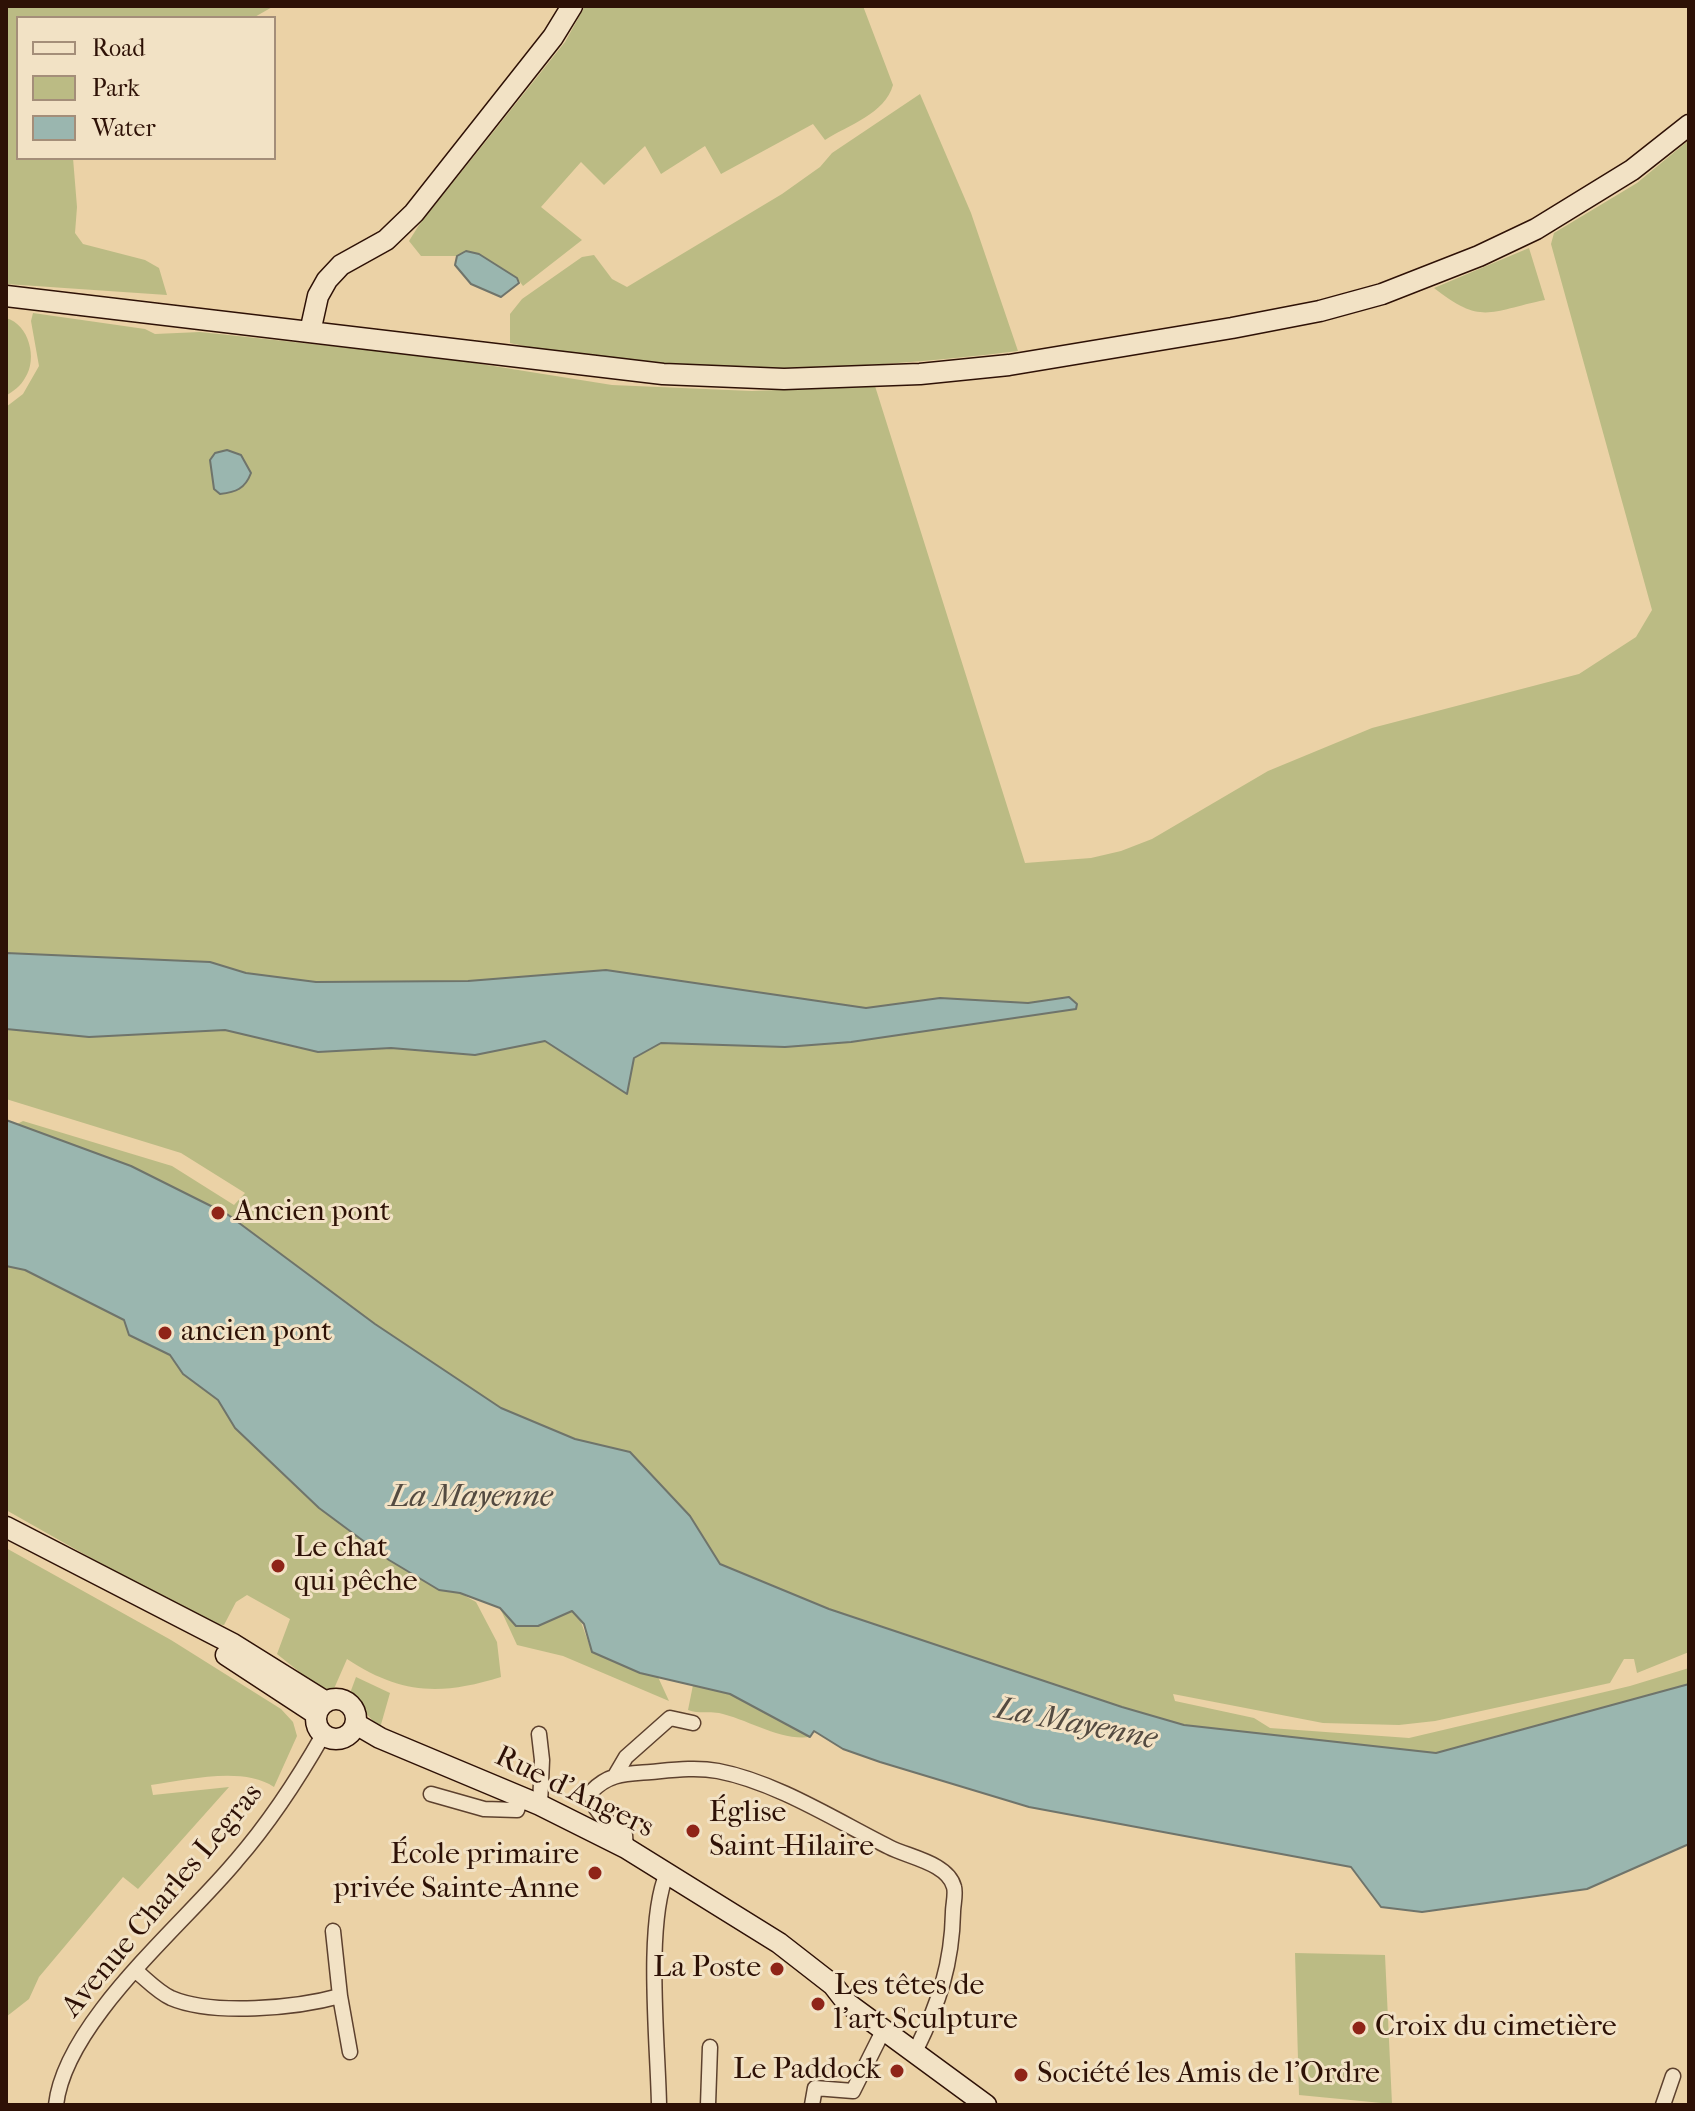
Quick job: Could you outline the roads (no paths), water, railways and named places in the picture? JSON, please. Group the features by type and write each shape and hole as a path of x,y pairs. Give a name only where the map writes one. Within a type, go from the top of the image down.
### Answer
{"street":[{"path":"310,332 318,296 327,280 341,265 386,240 414,213 553,37 572,6"},
{"path":"6,296 663,374 784,379 920,374 1101,352 1320,311 1429,277 1536,229 1632,170 1689,125"},
{"path":"6,1527 233,1644 321,1708 347,1702 355,1711 356,1724 343,1739 323,1735 321,1708"},
{"path":"616,1774 626,1757 670,1718 693,1723"},
{"name":"Rue d'Angers","path":"356,1724 626,1848 779,1943 833,1985 847,2003 916,2050 986,2105"},
{"path":"431,1794 484,1809 517,1810 531,1802 542,1760 539,1734"},
{"name":"Avenue Charles Legras","path":"56,2105 57,2090 78,2044 136,1971 236,1861 323,1735"},
{"path":"626,1848 625,1835 591,1803 591,1792 602,1780 616,1774 689,1769 737,1777 827,1811 878,1842 945,1873 954,1887 952,1953 945,1984 916,2050"},
{"path":"659,2105 656,1930 659,1895 667,1873"},
{"path":"333,1931 350,2052"},
{"path":"136,1971 167,1996 182,2002 254,2008 340,1996"},
{"path":"812,2105 815,2088 853,2091 884,2029"},
{"path":"708,2105 710,2047"},
{"path":"1663,2105 1673,2076"}],"water":[{"path":"466,251 479,254 517,278 519,283 501,297 471,284 455,265 457,256"},
{"path":"227,450 241,455 251,473 239,489 220,494 214,489 210,460 215,453"},
{"path":"6,953 210,962 246,973 316,982 468,981 606,970 866,1008 940,998 1028,1003 1069,997 1077,1004 1076,1009 851,1042 785,1047 661,1043 634,1058 627,1094 545,1041 475,1055 391,1048 318,1052 225,1030 89,1037 6,1029"},
{"name":"La Mayenne","path":"6,1120 131,1166 227,1214 375,1324 501,1408 575,1439 630,1452 690,1516 720,1564 829,1609 1184,1725 1436,1753 1689,1684 1689,1844 1587,1889 1422,1912 1381,1907 1351,1867 1029,1807 843,1749 814,1731 810,1737 730,1694 640,1673 592,1652 584,1624 572,1611 538,1626 516,1626 500,1608 460,1593 439,1590 389,1560 319,1508 235,1428 218,1400 183,1374 170,1355 129,1335 124,1320 25,1270 6,1266"}],"place":[{"name":"Ancien pont","path":"218,1213"},
{"name":"ancien pont","path":"165,1333"},
{"name":"Le chat qui pêche","path":"278,1566"},
{"name":"Église Saint-Hilaire","path":"693,1831"},
{"name":"École primaire privée Sainte-Anne","path":"595,1873"},
{"name":"La Poste","path":"777,1969"},
{"name":"Les têtes de l'art Sculpture","path":"818,2004"},
{"name":"Croix du cimetière","path":"1359,2028"},
{"name":"Le Paddock","path":"897,2071"},
{"name":"Société les Amis de l'Ordre","path":"1021,2075"}]}
